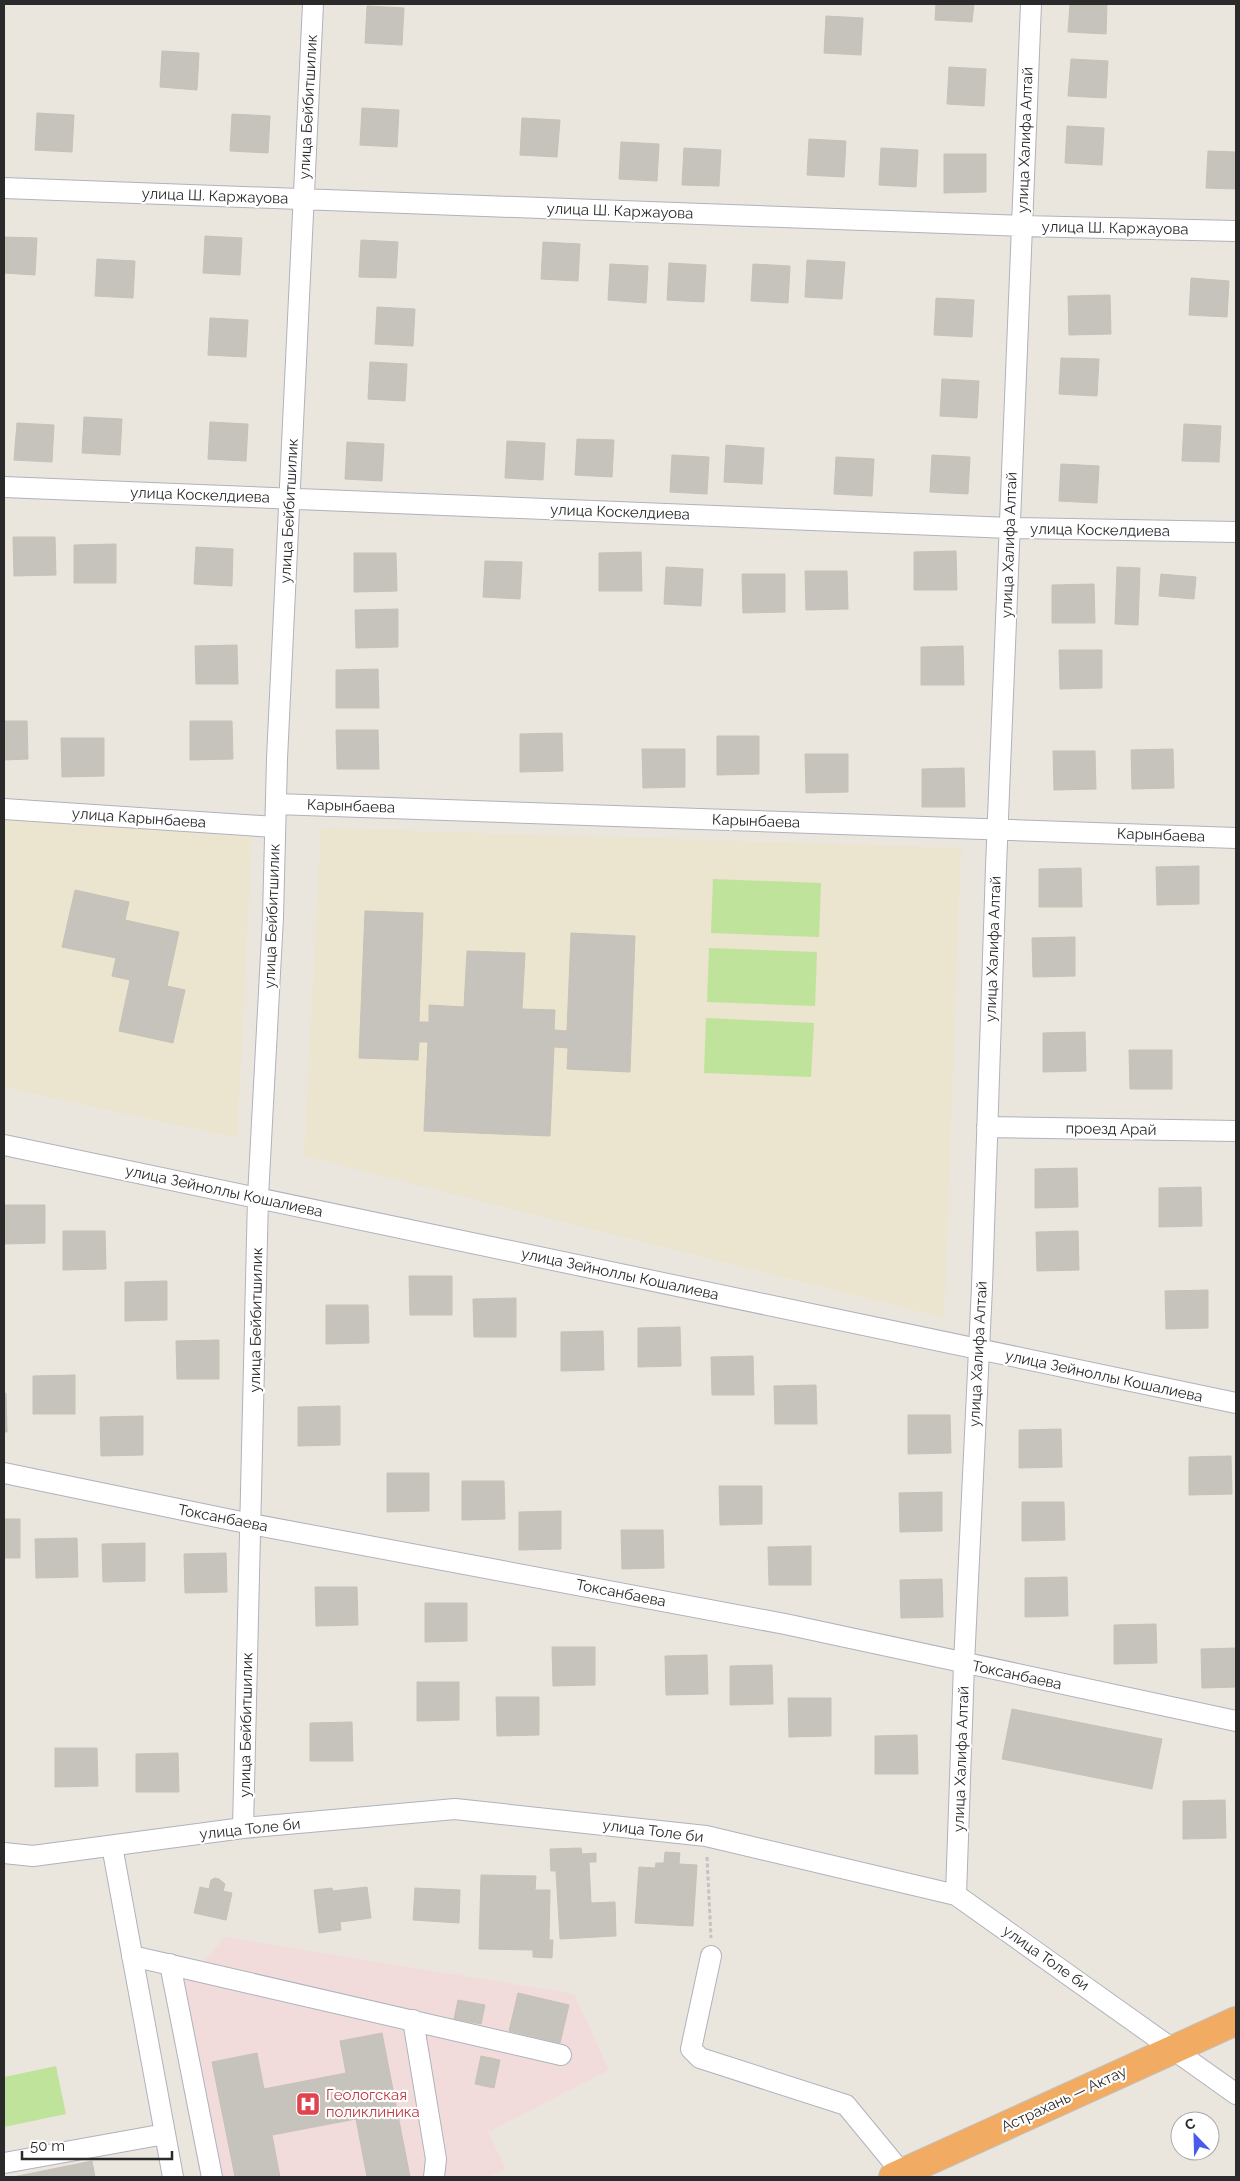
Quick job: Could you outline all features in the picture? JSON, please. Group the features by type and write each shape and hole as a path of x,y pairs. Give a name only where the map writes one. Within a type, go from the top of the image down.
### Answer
{"highway":[{"name":"Астрахань — Актау","path":"897,2175 1236,2022"}],"street":[{"name":"улица Бейбитшилик","path":"243,1828 258,1197 273,917 289,498 313,4"},
{"name":"улица Халифа Алтай","path":"956,1895 964,1664 982,1286 1031,4"},
{"name":"улица Ш. Каржауова","path":"4,188 1022,226 1236,231"},
{"name":"улица Коскелдиева","path":"4,487 1010,528 1236,532"},
{"name":"Карынбаева","path":"276,804 1236,838"},
{"name":"улица Карынбаева","path":"4,809 275,827"},
{"name":"проезд Арай","path":"987,1127 1236,1131"},
{"name":"улица Зейноллы Кошалиева","path":"4,1146 258,1197 1236,1403"},
{"name":"Токсанбаева","path":"4,1473 251,1524 785,1624 1236,1721"},
{"name":"улица Толе би","path":"4,1853 33,1856 243,1828 455,1809 706,1836 956,1895 1236,2094"},
{"path":"112,1846 173,2177"},
{"path":"132,1956 561,2055"},
{"path":"711,1956 691,2049 700,2058 846,2105 897,2175"},
{"path":"170,1964 212,2177"},
{"path":"413,2020 436,2159 434,2177"},
{"path":"4,2163 164,2134"}],"path":[{"path":"706,1836 711,1956"}],"shaded area":[{"path":"4,818 252,837 237,1138 4,1087"},
{"path":"321,828 961,848 944,1318 304,1156"},
{"path":"225,1937 574,1994 609,2070 488,2132 506,2169 489,2177 200,2177 157,1950 204,1961"}],"green space":[{"path":"713,879 821,883 819,937 711,933"},
{"path":"709,948 817,952 815,1006 707,1002"},
{"path":"706,1018 814,1023 811,1077 704,1073"},
{"path":"56,2066 66,2114 4,2127 4,2077"}],"building":[{"path":"936,4 974,4 972,22 935,20"},
{"path":"1070,4 1107,4 1106,34 1068,32"},
{"path":"367,6 404,8 402,45 365,43"},
{"path":"826,16 863,18 861,55 824,53"},
{"path":"162,51 199,53 197,90 160,87"},
{"path":"1071,59 1108,61 1106,98 1068,96"},
{"path":"949,67 986,69 984,106 947,104"},
{"path":"362,108 399,110 397,147 360,145"},
{"path":"37,113 74,115 72,152 35,150"},
{"path":"232,114 270,116 268,153 230,151"},
{"path":"522,118 560,120 557,157 520,155"},
{"path":"1067,126 1104,128 1102,165 1065,163"},
{"path":"809,139 846,141 844,177 807,175"},
{"path":"621,142 659,144 657,181 619,179"},
{"path":"684,148 721,150 719,186 682,185"},
{"path":"881,148 918,150 916,187 879,185"},
{"path":"1208,151 1236,152 1236,189 1206,188"},
{"path":"944,154 986,154 986,192 944,193"},
{"path":"205,236 242,238 240,275 203,273"},
{"path":"4,237 37,238 35,275 4,273"},
{"path":"361,240 398,242 396,278 359,277"},
{"path":"543,242 580,244 578,281 541,279"},
{"path":"97,259 135,261 133,298 95,296"},
{"path":"807,260 845,262 842,299 805,297"},
{"path":"669,263 706,265 704,302 667,300"},
{"path":"610,264 648,266 646,303 608,300"},
{"path":"753,264 790,266 788,303 751,301"},
{"path":"1191,278 1229,281 1227,317 1189,315"},
{"path":"1110,295 1111,334 1069,335 1068,296"},
{"path":"936,298 974,300 972,337 934,335"},
{"path":"377,307 415,309 413,346 375,344"},
{"path":"210,318 248,320 246,357 208,355"},
{"path":"1061,358 1099,359 1097,396 1059,394"},
{"path":"370,362 407,364 405,401 368,399"},
{"path":"942,379 979,381 977,418 940,416"},
{"path":"84,417 122,419 120,455 82,453"},
{"path":"210,422 248,424 246,461 208,459"},
{"path":"17,423 54,425 52,462 14,460"},
{"path":"1184,424 1221,426 1219,462 1182,461"},
{"path":"577,439 614,440 612,477 575,475"},
{"path":"507,441 545,443 543,480 505,478"},
{"path":"347,442 384,444 382,481 345,479"},
{"path":"726,445 764,448 762,484 724,482"},
{"path":"672,455 709,457 707,494 670,492"},
{"path":"932,455 970,457 968,494 930,492"},
{"path":"836,457 874,459 872,496 834,494"},
{"path":"1061,464 1099,466 1097,503 1059,501"},
{"path":"13,537 55,537 56,575 14,576"},
{"path":"116,544 116,583 74,583 74,545"},
{"path":"196,547 233,549 232,586 194,584"},
{"path":"956,551 957,590 914,590 914,552"},
{"path":"641,552 642,591 599,591 599,553"},
{"path":"354,553 396,553 397,591 354,592"},
{"path":"485,561 522,562 520,599 483,597"},
{"path":"666,567 703,569 701,606 664,604"},
{"path":"1117,567 1140,568 1138,625 1115,624"},
{"path":"805,571 847,571 848,609 806,610"},
{"path":"742,574 785,574 785,612 743,613"},
{"path":"1161,574 1196,577 1194,599 1159,596"},
{"path":"1094,584 1095,623 1052,623 1052,585"},
{"path":"398,609 398,647 356,648 355,610"},
{"path":"237,645 238,684 196,684 195,646"},
{"path":"963,646 964,685 921,685 921,647"},
{"path":"1059,650 1102,650 1102,688 1060,689"},
{"path":"378,669 379,708 336,708 336,670"},
{"path":"4,721 27,721 28,759 4,760"},
{"path":"190,721 232,721 233,759 190,760"},
{"path":"336,730 378,730 379,769 337,769"},
{"path":"562,733 563,771 520,772 520,734"},
{"path":"717,736 759,736 759,774 717,775"},
{"path":"61,738 104,738 104,776 62,777"},
{"path":"642,749 685,749 685,787 643,788"},
{"path":"1173,749 1174,788 1132,789 1131,750"},
{"path":"1053,751 1095,751 1096,789 1054,790"},
{"path":"805,754 848,754 848,792 806,793"},
{"path":"964,768 965,807 922,807 922,769"},
{"path":"1199,866 1199,904 1157,905 1156,867"},
{"path":"1081,868 1082,907 1039,907 1039,869"},
{"path":"75,890 129,902 125,920 179,932 167,986 185,990 173,1043 119,1031 130,980 112,976 116,958 62,947"},
{"path":"365,911 423,913 419,1022 429,1022 429,1005 464,1007 467,951 525,953 522,1009 555,1010 554,1030 567,1031 571,933 635,936 630,1072 567,1069 568,1048 554,1047 550,1136 424,1131 428,1042 419,1042 418,1060 359,1058"},
{"path":"1075,937 1075,976 1033,977 1032,938"},
{"path":"1085,1032 1086,1071 1043,1072 1043,1033"},
{"path":"1129,1050 1172,1050 1172,1089 1130,1089"},
{"path":"1077,1168 1078,1207 1035,1208 1035,1169"},
{"path":"1201,1187 1202,1226 1159,1227 1159,1188"},
{"path":"4,1205 45,1205 45,1243 4,1244"},
{"path":"63,1231 105,1231 106,1269 63,1270"},
{"path":"1078,1231 1079,1270 1037,1271 1036,1232"},
{"path":"409,1276 452,1276 452,1315 410,1315"},
{"path":"167,1281 167,1320 125,1321 125,1282"},
{"path":"1208,1290 1208,1328 1166,1329 1165,1291"},
{"path":"516,1298 516,1337 474,1337 473,1299"},
{"path":"326,1305 368,1305 369,1343 326,1344"},
{"path":"680,1327 681,1366 638,1367 638,1328"},
{"path":"603,1331 604,1370 561,1371 561,1332"},
{"path":"219,1340 219,1379 177,1379 176,1341"},
{"path":"753,1356 754,1395 712,1395 711,1357"},
{"path":"75,1375 75,1414 33,1414 33,1376"},
{"path":"816,1385 817,1424 775,1424 774,1386"},
{"path":"4,1393 6,1393 7,1432 4,1432"},
{"path":"340,1406 340,1445 298,1446 298,1407"},
{"path":"908,1415 950,1415 951,1453 908,1454"},
{"path":"143,1416 143,1455 101,1456 100,1417"},
{"path":"1061,1429 1062,1467 1019,1468 1019,1430"},
{"path":"1231,1456 1232,1494 1189,1495 1189,1457"},
{"path":"387,1473 429,1473 429,1511 387,1512"},
{"path":"462,1481 504,1481 505,1519 462,1520"},
{"path":"719,1486 762,1486 762,1524 720,1525"},
{"path":"942,1492 942,1531 900,1532 899,1493"},
{"path":"1022,1502 1064,1502 1065,1540 1022,1541"},
{"path":"561,1511 561,1549 519,1550 519,1512"},
{"path":"4,1519 20,1519 20,1558 4,1558"},
{"path":"621,1530 663,1530 664,1568 622,1569"},
{"path":"77,1538 78,1577 36,1578 35,1539"},
{"path":"145,1543 145,1581 103,1582 102,1544"},
{"path":"811,1546 811,1585 769,1585 768,1547"},
{"path":"226,1553 227,1592 185,1593 184,1554"},
{"path":"1067,1577 1068,1616 1025,1617 1025,1578"},
{"path":"942,1579 943,1617 901,1618 900,1580"},
{"path":"315,1587 357,1587 358,1625 316,1626"},
{"path":"425,1603 467,1603 467,1641 425,1642"},
{"path":"1156,1624 1157,1663 1114,1664 1114,1625"},
{"path":"552,1647 595,1647 595,1685 553,1686"},
{"path":"1236,1648 1236,1687 1202,1688 1201,1649"},
{"path":"707,1655 708,1694 666,1695 665,1656"},
{"path":"772,1665 773,1704 730,1705 730,1666"},
{"path":"417,1682 459,1682 459,1720 417,1721"},
{"path":"496,1697 539,1697 539,1735 497,1736"},
{"path":"788,1698 831,1698 831,1736 789,1737"},
{"path":"1012,1709 1162,1739 1152,1789 1002,1759"},
{"path":"352,1722 353,1761 310,1761 310,1723"},
{"path":"917,1735 918,1774 875,1774 875,1736"},
{"path":"55,1748 97,1748 98,1786 55,1787"},
{"path":"178,1753 179,1792 136,1792 136,1754"},
{"path":"1225,1800 1226,1838 1183,1839 1183,1801"},
{"path":"581,1848 582,1854 596,1853 596,1862 589,1862 591,1903 615,1902 616,1936 560,1939 556,1871 551,1871 550,1849"},
{"path":"665,1852 680,1853 679,1864 697,1865 693,1926 635,1923 639,1867 655,1868 656,1863 664,1863"},
{"path":"481,1875 536,1876 535,1890 550,1890 549,1940 553,1940 552,1958 533,1957 533,1950 479,1949"},
{"path":"215,1878 225,1884 223,1891 232,1893 226,1920 194,1913 200,1887 209,1889 211,1880"},
{"path":"367,1887 371,1918 340,1922 341,1930 319,1933 314,1890 332,1888 333,1891"},
{"path":"415,1888 460,1890 459,1923 413,1920"},
{"path":"518,1993 569,2005 560,2043 509,2031"},
{"path":"458,2000 485,2005 481,2024 454,2019"},
{"name":"Геологская поликлиника","path":"382,2033 410,2177 367,2177 356,2119 272,2135 280,2177 235,2177 212,2062 257,2053 264,2089 346,2073 340,2041"},
{"path":"481,2056 500,2060 494,2088 475,2084"},
{"path":"92,2161 95,2177 13,2177"}],"place":[{"name":"Геологская поликлиника","path":"308,2104"}]}
